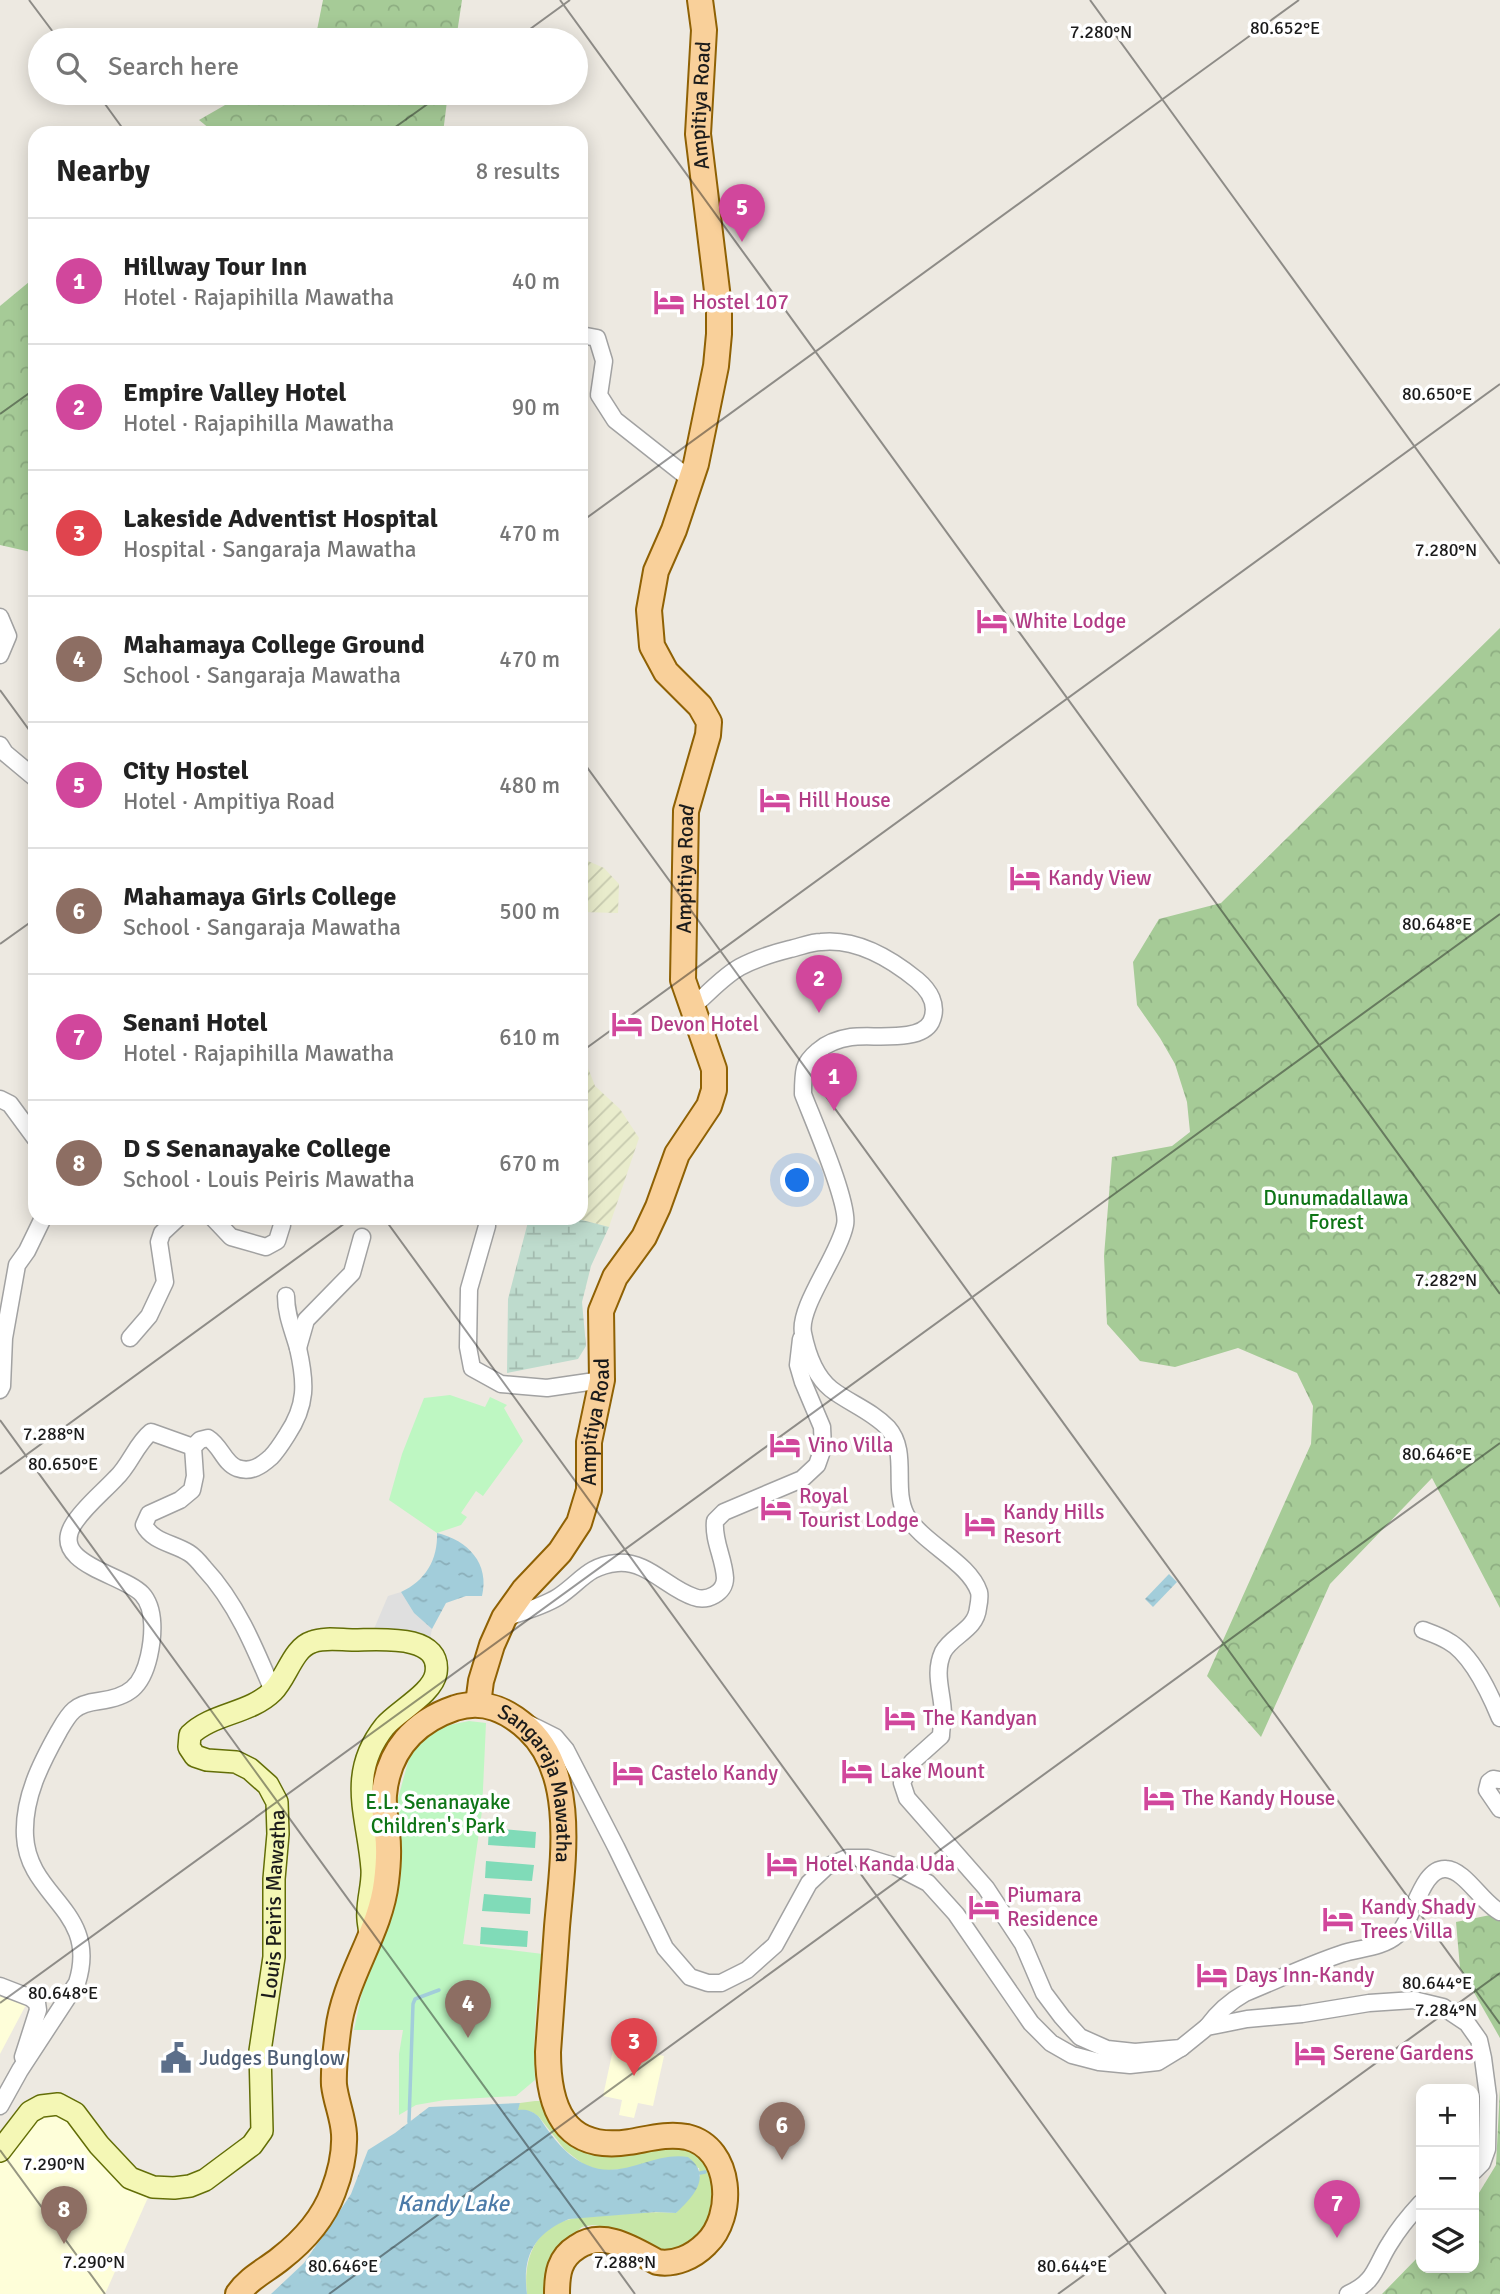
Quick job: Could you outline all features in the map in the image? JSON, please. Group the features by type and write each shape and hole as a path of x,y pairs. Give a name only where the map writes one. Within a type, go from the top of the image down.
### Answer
{"main road":[{"name":"Ampitiya Road","path":"478,1704 481,1681 504,1618 524,1590 561,1552 579,1522 589,1490 589,1442 602,1380 601,1311 615,1277 644,1237 677,1154 709,1106 714,1090 714,1069 683,980 686,811 708,735 709,722 700,706 666,672 652,646 649,610 656,570 674,530 691,480 712,393 719,334 719,307 698,134 704,30 700,0"},
{"name":"Louis Peiris Mawatha","path":"0,2151 30,2112 40,2106 58,2104 75,2113 99,2145 130,2178 153,2187 174,2188 205,2180 252,2145 262,2131 260,2051 274,1957 277,1802 268,1785 250,1769 236,1762 207,1760 195,1756 188,1747 190,1735 198,1726 259,1702 274,1691 299,1651 311,1642 401,1640 419,1644 435,1659 436,1673 431,1686 384,1727 361,1782 361,1800 373,1872 368,1913 370,1933"},
{"name":"Sangaraja Mawatha","path":"238,2294 245,2284 281,2259 312,2228 333,2192 342,2164 344,2135 334,2085 338,2028 344,2001 382,1900 386,1882 388,1839 384,1796 391,1761 405,1739 430,1718 462,1706 478,1704 504,1710 540,1740 553,1765 560,1791 564,1851 548,2081 552,2098 564,2122 577,2135 607,2144 671,2135 696,2140 715,2158 724,2184 725,2206 719,2226 706,2245 694,2253 665,2264 616,2242 587,2241 564,2256 557,2274 557,2294"}],"street":[{"path":"588,336 597,338 604,361 598,395 615,420 691,480"},
{"path":"0,617 8,636 0,655"},
{"path":"0,745 5,753 28,772"},
{"path":"504,1618 558,1597 596,1567 620,1562 641,1567 695,1598 708,1598 720,1592 725,1581 714,1532 715,1521 724,1512 802,1479 817,1465 823,1448 822,1427 798,1365 808,1306 832,1260 846,1223 838,1188 803,1094 805,1066 825,1045 840,1039 853,1036 912,1035 922,1032 931,1023 932,998 925,988 887,958 845,942 820,942 782,951 741,967 691,1008"},
{"path":"0,1098 10,1104 28,1128"},
{"path":"0,1390 4,1338 17,1265 40,1225"},
{"path":"130,1338 149,1317 165,1282 159,1242 162,1233 171,1225"},
{"path":"220,1225 231,1237 266,1247 277,1241 282,1225"},
{"path":"487,1225 469,1289 468,1347 472,1368 501,1384 547,1388 602,1380"},
{"path":"298,1348 306,1320 352,1273 362,1237"},
{"path":"274,1691 249,1635 214,1579 190,1553 148,1533 144,1525 149,1514 180,1500 192,1490 195,1476 193,1447 200,1440 208,1438 216,1443 230,1465 251,1470 274,1454 294,1424 302,1408 305,1390 286,1296"},
{"path":"802,1330 812,1364 830,1387 890,1430 900,1456 899,1490 905,1514 919,1532 969,1576 979,1594 977,1618 944,1651 937,1673 943,1714 941,1736 912,1762 902,1783 907,1798 986,1888 1023,1944 1044,1993 1080,2037 1107,2049 1135,2052 1181,2048"},
{"path":"0,2106 76,1983 82,1967 82,1950 74,1923 38,1877 28,1857 25,1834 29,1800 40,1764 75,1709 125,1696 143,1674 149,1656 152,1626 148,1604 142,1594 85,1563 71,1552 68,1537 74,1523 119,1475 151,1432 193,1447"},
{"path":"1423,1630 1451,1642 1463,1653 1481,1679 1500,1718"},
{"path":"518,1720 555,1737 566,1750 665,1948 690,1977 708,1983 721,1983 747,1970 775,1945 809,1883 826,1867 848,1858 868,1858 897,1867 928,1883 956,1914 1031,2023 1051,2043 1072,2055 1099,2062 1130,2065 1158,2062 1181,2048 1207,2027 1219,2011 1245,1993 1341,1954 1385,1942 1407,1923 1432,1872 1443,1868 1455,1871 1500,1912"},
{"path":"1500,1780 1493,1779 1489,1782 1487,1790 1500,1809"},
{"path":"0,1986 37,2003 38,2010 20,2070"},
{"path":"1207,2027 1370,2003 1414,2000 1443,2007 1467,2024 1479,2040 1488,2096 1488,2149 1479,2166"},
{"path":"1348,2294 1362,2288 1374,2276 1387,2247 1416,2209"}],"shaded area":[{"path":"588,861 604,868 619,884 618,913 588,912"},
{"path":"588,1068 595,1086 620,1109 639,1138 609,1227 588,1222"},
{"path":"401,1592 414,1613 432,1629 429,1644 374,1629 388,1596"},
{"path":"0,1988 27,2003 0,2054"},
{"path":"614,2045 664,2056 653,2106 638,2103 634,2118 619,2115 622,2100 603,2096"},
{"path":"60,2112 150,2193 105,2294 0,2294 0,2161 40,2116"}],"green space":[{"path":"323,0 462,0 458,28 317,28"},
{"path":"225,105 446,105 444,126 206,126 199,120"},
{"path":"28,283 28,551 0,545 0,306"},
{"name":"Dunumadallawa Forest","path":"1500,628 1500,1608 1432,1478 1330,1584 1261,1737 1207,1676 1311,1444 1313,1406 1297,1373 1238,1348 1175,1367 1140,1361 1107,1324 1104,1256 1112,1157 1172,1146 1190,1132 1187,1102 1175,1064 1137,1005 1133,962 1159,919 1221,903"},
{"path":"588,1222 609,1227 591,1266 582,1302 586,1346 578,1359 507,1373 508,1299 527,1225 588,1225"},
{"path":"450,1395 485,1407 490,1397 507,1405 504,1408 523,1441 483,1496 476,1491 461,1513 467,1517 461,1525 437,1533 389,1500 402,1454 424,1398"},
{"name":"E.L. Senanayake Children's Park","path":"469,1721 486,1723 482,1811 463,1944 543,1954 534,2048 535,2080 516,2096 445,2100 416,2105 399,2115 399,2054 403,2030 354,2030 365,1978 400,1882 402,1850 395,1809 410,1755 419,1740 440,1727"},
{"path":"489,1828 536,1832 535,1848 488,1845"},
{"path":"486,1861 534,1865 532,1881 485,1878"},
{"path":"484,1894 531,1898 530,1914 482,1911"},
{"path":"1500,1913 1500,2038 1460,1968 1456,1922"},
{"path":"481,1927 528,1931 527,1947 480,1944"},
{"path":"1500,2088 1500,2294 1382,2294 1416,2259 1416,2273 1479,2273 1479,2193 1496,2165"},
{"path":"548,2101 558,2124 701,2150 717,2187 709,2229 690,2250 659,2252 607,2227 582,2227 559,2247 548,2294 527,2294 529,2259 538,2239 546,2231 567,2220 583,2217 676,2213 700,2176 699,2168 648,2163 632,2168 600,2171 583,2164 565,2150 539,2117 532,2112 517,2111 520,2103"}],"water":[{"path":"437,1533 458,1541 474,1555 483,1574 484,1584 482,1596 466,1596 446,1603 432,1629 414,1613 401,1592 417,1582 428,1568 435,1552"},
{"path":"1169,1574 1177,1582 1153,1607 1145,1599"},
{"name":"Kandy Lake","path":"520,2103 518,2110 533,2112 570,2155 587,2165 613,2170 662,2158 688,2157 699,2172 698,2186 676,2213 656,2212 569,2219 557,2225 533,2248 526,2269 527,2294 271,2294 304,2263 335,2218 351,2194 368,2150 429,2107"}],"waterway":[{"path":"409,2122 413,2004 415,1999 439,1990"},
{"path":"700,2173 705,2172"}],"place":[{"name":"City Hostel","path":"742,242"},
{"name":"Hostel 107","path":"669,302"},
{"name":"White Lodge","path":"992,621"},
{"name":"Hill House","path":"775,800"},
{"name":"Kandy View","path":"1025,878"},
{"name":"Empire Valley Hotel","path":"819,1013"},
{"name":"Devon Hotel","path":"627,1024"},
{"name":"Hillway Tour Inn","path":"834,1111"},
{"name":"Vino Villa","path":"785,1445"},
{"name":"Royal Tourist Lodge","path":"776,1508"},
{"name":"Kandy Hills Resort","path":"980,1524"},
{"name":"The Kandyan","path":"900,1718"},
{"name":"Lake Mount","path":"857,1771"},
{"name":"Castelo Kandy","path":"628,1773"},
{"name":"The Kandy House","path":"1159,1798"},
{"name":"Hotel Kanda Uda","path":"782,1864"},
{"name":"Piumara Residence","path":"984,1907"},
{"name":"Kandy Shady Trees Villa","path":"1338,1919"},
{"name":"Days Inn-Kandy","path":"1212,1975"},
{"name":"Mahamaya College Ground","path":"468,2038"},
{"name":"Serene Gardens","path":"1310,2053"},
{"name":"Judges Bunglow","path":"176,2058"},
{"name":"Lakeside Adventist Hospital","path":"634,2076"},
{"name":"Mahamaya Girls College","path":"782,2160"},
{"name":"Senani Hotel","path":"1337,2238"},
{"name":"D S Senanayake College","path":"64,2244"}]}
